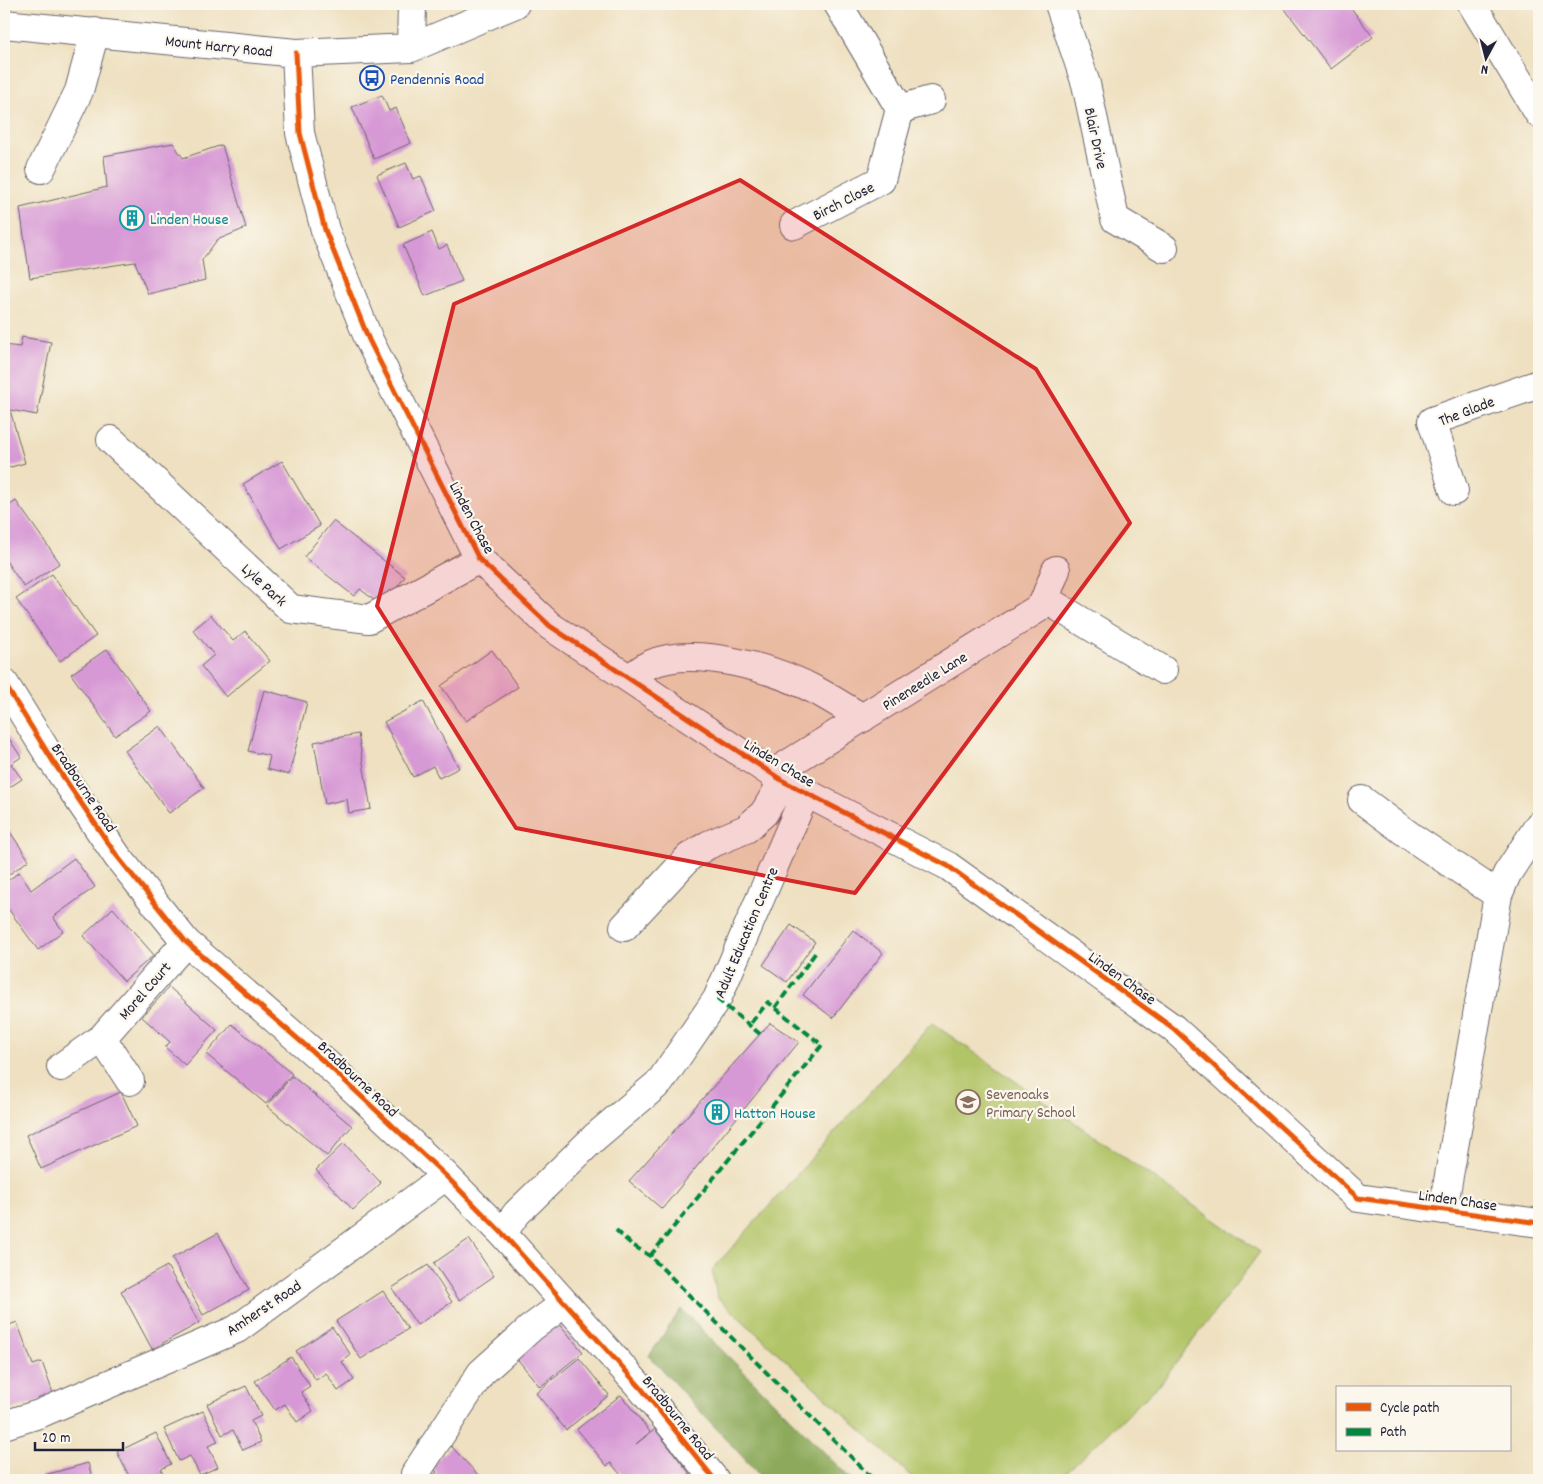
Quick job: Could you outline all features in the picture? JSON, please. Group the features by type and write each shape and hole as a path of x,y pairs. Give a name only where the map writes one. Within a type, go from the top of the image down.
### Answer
{"street":[{"path":"411,48 412,4"},
{"name":"Mount Harry Road","path":"4,24 296,53 411,48 515,4"},
{"path":"838,4 900,109 931,100"},
{"name":"Blair Drive","path":"1059,4 1086,84 1115,219 1164,248"},
{"path":"1472,4 1539,114"},
{"path":"42,169 79,91 95,32"},
{"name":"Linden Chase","path":"296,53 300,133 325,230 369,340 479,559 550,626 787,782 948,866 1173,1028 1358,1198 1539,1223"},
{"name":"Birch Close","path":"794,225 881,180 900,109"},
{"name":"The Glade","path":"1454,491 1432,421 1539,384"},
{"name":"Lyle Park","path":"111,440 291,610 369,619 479,559"},
{"name":"Pineneedle Lane","path":"787,782 862,718 1042,606 1056,570"},
{"path":"1045,599 1163,670"},
{"path":"628,678 650,664 675,657 706,657 775,673 816,690 862,718"},
{"name":"Bradbourne Road","path":"4,683 54,764 117,856 186,942 328,1065 446,1176 502,1233 641,1388 715,1480"},
{"path":"624,927 689,857 708,845 746,829 764,812 787,782"},
{"name":"Adult Education Centre","path":"502,1233 517,1213 594,1137 660,1082 718,999 787,782"},
{"path":"1362,800 1413,838 1498,895"},
{"path":"1443,1210 1498,895 1507,874 1539,825"},
{"name":"Morel Court","path":"61,1066 102,1038 186,942"},
{"path":"102,1038 130,1081"},
{"name":"Amherst Road","path":"4,1425 39,1414 237,1329 446,1176"},
{"path":"415,1474 482,1373 531,1328 565,1303"}],"highlighted area":[{"path":"740,180 1036,369 1130,523 855,893 516,828 377,606 454,304"}],"green space":[{"name":"Sevenoaks Primary School","path":"932,1023 1260,1252 1161,1383 1058,1480 915,1480 717,1297 712,1270"},
{"path":"681,1309 852,1480 764,1480 649,1356"}],"building":[{"path":"1281,4 1348,4 1373,37 1331,69"},
{"path":"382,95 389,111 396,108 411,143 374,159 352,107"},
{"name":"Linden House","path":"173,143 183,158 222,145 246,228 217,240 202,260 205,280 148,294 135,262 30,278 20,208 107,187 104,156"},
{"path":"406,163 413,179 421,176 436,211 399,227 377,175"},
{"path":"432,232 439,249 447,245 462,281 425,296 403,245"},
{"path":"22,337 51,342 37,415 10,410 25,463 4,469 4,411 7,409 4,409 4,345 20,347"},
{"path":"282,461 320,526 281,549 243,484"},
{"path":"16,501 60,563 24,587 4,558 4,509"},
{"path":"333,521 405,577 382,606 360,589 354,596 304,557"},
{"path":"52,574 96,636 60,661 16,599"},
{"path":"211,615 233,641 245,631 270,661 226,697 201,666 214,655 193,630"},
{"path":"107,649 151,711 115,736 71,674"},
{"path":"492,650 518,687 466,721 441,686"},
{"path":"264,690 307,702 289,775 267,769 270,756 248,751"},
{"path":"423,701 459,768 439,778 433,766 413,777 384,722"},
{"path":"160,726 204,788 169,813 125,751"},
{"path":"4,731 21,757 11,764 22,779 4,791"},
{"path":"358,734 371,809 349,813 347,799 325,804 314,742"},
{"path":"4,823 29,860 4,878"},
{"path":"74,858 95,887 53,917 63,931 38,950 4,903 4,884 19,872 31,890"},
{"path":"113,908 154,955 124,981 83,936"},
{"path":"791,925 815,942 787,982 763,965"},
{"path":"853,930 883,953 833,1018 803,995"},
{"path":"169,987 217,1030 185,1065 165,1047 170,1042 142,1017"},
{"name":"Hatton House","path":"770,1023 799,1042 662,1209 629,1181"},
{"path":"232,1024 292,1074 266,1104 206,1054"},
{"path":"292,1076 352,1126 327,1156 267,1106"},
{"path":"121,1092 137,1126 41,1169 26,1135"},
{"path":"344,1143 381,1183 353,1210 316,1170"},
{"path":"218,1233 249,1290 203,1315 172,1258"},
{"path":"469,1239 494,1276 459,1300 434,1263"},
{"path":"428,1265 452,1302 417,1325 392,1288"},
{"path":"167,1266 199,1323 152,1349 121,1291"},
{"path":"383,1291 408,1329 361,1359 336,1321"},
{"path":"553,1316 583,1352 540,1387 510,1350"},
{"path":"17,1322 33,1365 42,1362 54,1396 4,1412 4,1327"},
{"path":"332,1327 351,1355 342,1362 354,1380 338,1391 326,1373 316,1380 296,1351"},
{"path":"291,1357 310,1386 301,1392 313,1411 297,1422 285,1404 275,1410 255,1381"},
{"path":"579,1358 609,1395 566,1430 536,1393"},
{"path":"246,1386 261,1416 251,1421 261,1442 243,1450 233,1430 222,1435 207,1404"},
{"path":"621,1395 650,1432 636,1444 655,1429 690,1474 682,1480 625,1480 611,1463 607,1466 577,1429"},
{"path":"203,1411 218,1442 208,1446 218,1467 200,1475 190,1456 179,1461 164,1429"},
{"path":"156,1433 171,1464 161,1469 166,1480 144,1480 143,1478 131,1480 117,1452"},
{"path":"451,1446 480,1477 476,1480 427,1480 437,1472 431,1466"},
{"path":"88,1463 93,1480 42,1480 41,1476"}],"marked path":[{"path":"775,1008 816,952"},
{"path":"717,999 760,1034"},
{"path":"650,1256 822,1045 768,1002 749,1025"},
{"path":"616,1230 631,1244 650,1256 874,1480"}],"cycle path":[{"path":"296,53 300,133 325,230 369,340 479,559 550,626 783,781 948,866 1173,1028 1358,1198 1539,1223"},
{"path":"4,683 54,763 117,856 186,942 328,1065 446,1176 502,1233 641,1388 715,1480"}],"place":[{"name":"Pendennis Road","path":"372,78"},
{"name":"Linden House","path":"132,218"},
{"name":"Sevenoaks Primary School","path":"968,1102"},
{"name":"Hatton House","path":"717,1112"}]}
